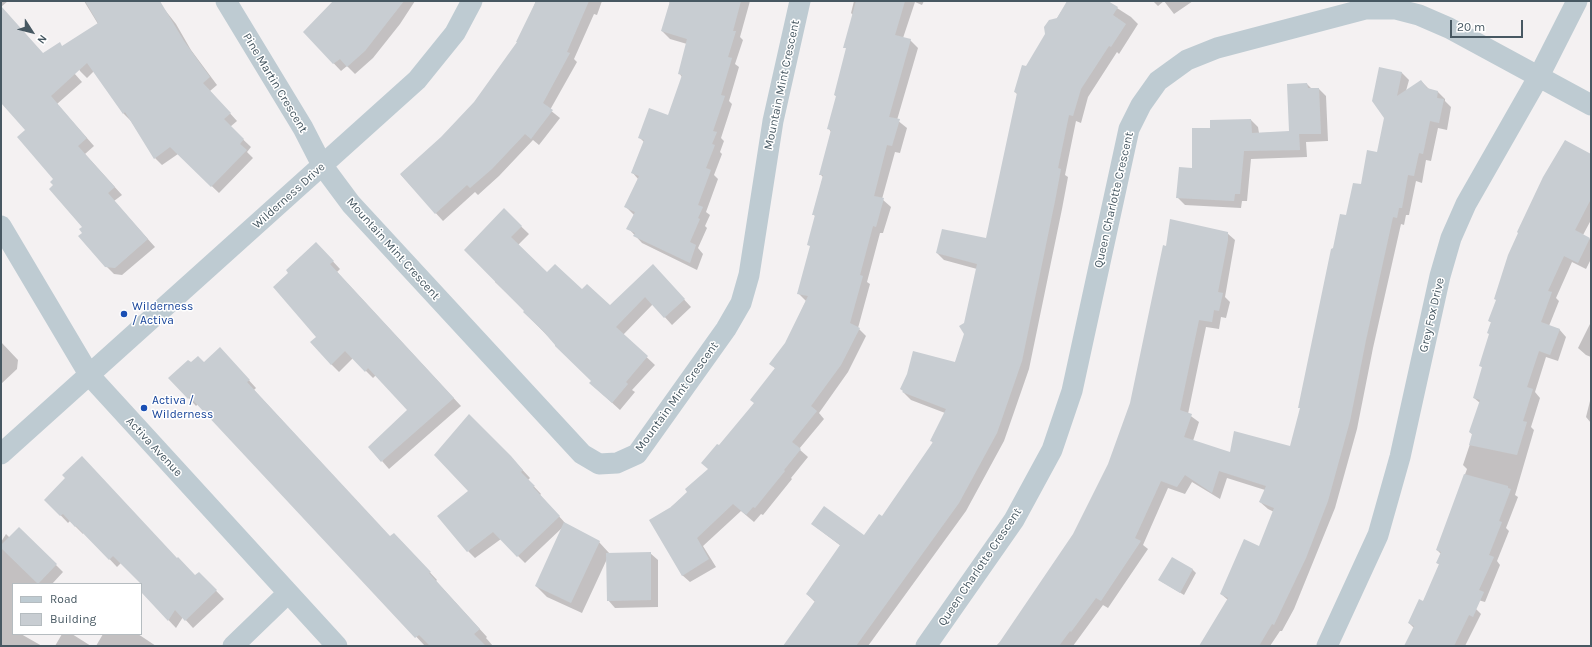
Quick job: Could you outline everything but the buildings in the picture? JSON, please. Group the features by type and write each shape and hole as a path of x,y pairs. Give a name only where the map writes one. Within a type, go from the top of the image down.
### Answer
{"street":[{"name":"Pine Martin Crescent","path":"226,1 303,128 322,166"},
{"name":"Wilderness Drive","path":"1,454 90,376 417,80 455,33 472,1"},
{"name":"Mountain Mint Crescent","path":"322,166 351,204 582,454 599,464 617,463 637,454 726,329 741,303 749,275 773,121 800,1"},
{"name":"Grey Fox Drive","path":"1327,646 1378,535 1400,457 1440,276 1451,238 1466,204 1539,76 1577,1"},
{"name":"Queen Charlotte Crescent","path":"926,646 1014,520 1052,450 1072,391 1129,129 1141,105 1158,81 1187,60 1217,48 1365,9 1396,9 1420,15 1449,28 1591,105"},
{"name":"Activa Avenue","path":"1,226 90,376 337,646"},
{"path":"233,646 288,593"}],"place":[{"name":"Wilderness / Activa","path":"124,314"},
{"name":"Activa / Wilderness","path":"144,408"}]}
